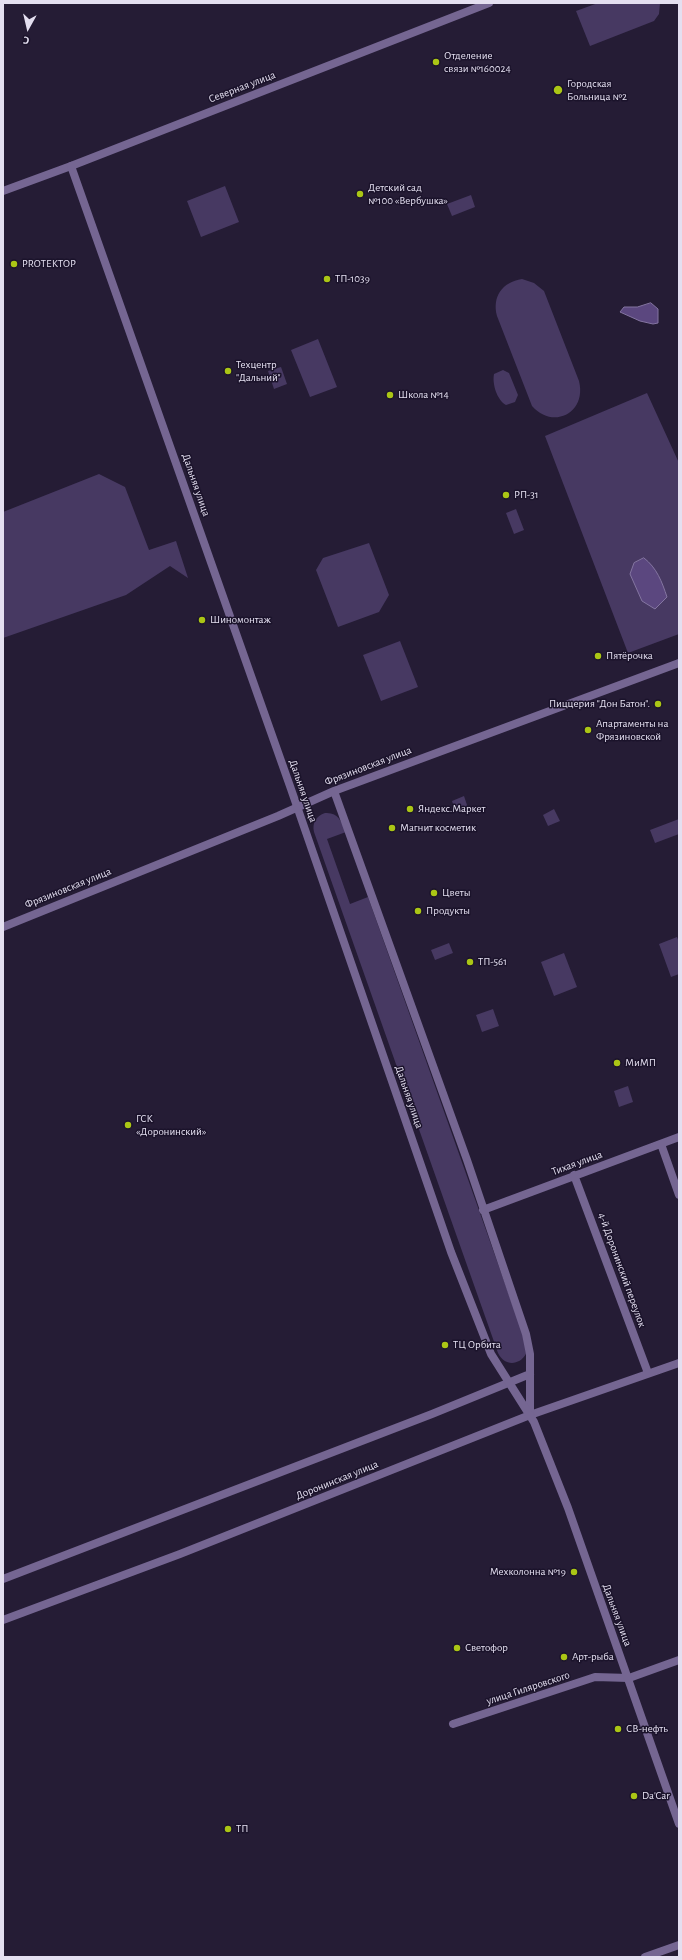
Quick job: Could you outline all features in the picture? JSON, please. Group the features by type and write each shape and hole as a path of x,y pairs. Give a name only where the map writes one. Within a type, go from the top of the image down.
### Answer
{"street":[{"name":"Северная улица","path":"3,192 489,3"},
{"name":"Дальняя улица","path":"71,166 297,807 451,1252 490,1354 534,1422 568,1508 629,1678 679,1824"},
{"name":"Фрязиновская улица","path":"3,927 334,791 679,663"},
{"name":"Дальняя улица","path":"334,791 484,1210 530,1345 530,1416"},
{"name":"Тихая улица","path":"484,1210 574,1175 679,1137"},
{"path":"661,1144 679,1195"},
{"name":"4-й Доронинский переулок","path":"574,1175 648,1373"},
{"name":"Доронинская улица","path":"3,1620 180,1554 530,1416 679,1363"},
{"path":"3,1579 432,1414 530,1374"},
{"name":"улица Гиляровского","path":"453,1724 595,1677 629,1678 679,1660"},
{"path":"646,1957 679,1945"}],"shaded area":[{"path":"598,3 660,3 659,14 654,21 590,46 576,11"},
{"path":"225,186 239,222 201,237 187,201"},
{"path":"471,195 475,207 452,216 447,204"},
{"path":"522,279 534,283 544,291 579,381 580,392 578,402 573,409 558,417 549,417 540,413 532,406 497,316 496,303 500,292 509,283"},
{"path":"651,303 658,309 658,323 653,324 640,321 620,312 624,307 637,307"},
{"path":"318,339 337,387 310,397 291,350"},
{"path":"281,367 287,384 274,389 268,371"},
{"path":"503,370 509,373 518,395 515,402 506,405 498,396 494,382 494,374"},
{"path":"647,393 679,463 679,634 628,653 545,436"},
{"path":"99,474 125,487 149,550 176,541 188,578 170,566 126,595 3,638 3,512"},
{"path":"516,509 524,530 514,534 506,513"},
{"path":"369,543 389,595 379,612 338,627 316,570 323,558"},
{"path":"644,558 656,571 667,597 655,609 642,601 630,574 634,563"},
{"path":"400,641 418,687 381,701 363,655"},
{"path":"464,796 468,808 456,813 452,801"},
{"path":"554,809 560,821 548,826 543,815"},
{"path":"325,813 336,816 341,821 346,832 327,839 350,904 368,897 526,1343 526,1354 520,1361 512,1363 508,1362 498,1353 314,832 315,820"},
{"path":"679,819 679,834 655,843 650,830"},
{"path":"677,937 679,942 679,974 671,977 659,944"},
{"path":"449,943 453,953 435,960 431,950"},
{"path":"564,953 577,987 554,996 541,962"},
{"path":"493,1009 499,1026 482,1032 476,1015"},
{"path":"628,1086 633,1102 619,1107 614,1091"}],"place":[{"name":"Отделение связи №160024","path":"436,62"},
{"name":"Городская Больница №2","path":"558,90"},
{"name":"Детский сад №100 «Вербушка»","path":"360,194"},
{"name":"PROТЕКТОР","path":"14,264"},
{"name":"ТП-1039","path":"327,279"},
{"name":"Техцентр \"Дальний\"","path":"228,371"},
{"name":"Школа №14","path":"390,395"},
{"name":"РП-31","path":"506,495"},
{"name":"Шиномонтаж","path":"202,620"},
{"name":"Пятёрочка","path":"598,656"},
{"name":"Пиццерия \"Дон Батон\".","path":"658,704"},
{"name":"Апартаменты на Фрязиновской","path":"588,730"},
{"name":"Яндекс.Маркет","path":"410,809"},
{"name":"Магнит косметик","path":"392,828"},
{"name":"Цветы","path":"434,893"},
{"name":"Продукты","path":"418,911"},
{"name":"ТП-561","path":"470,962"},
{"name":"МиМП","path":"617,1063"},
{"name":"ГСК «Доронинский»","path":"128,1125"},
{"name":"ТЦ Орбита","path":"445,1345"},
{"name":"Мехколонна №19","path":"574,1572"},
{"name":"Светофор","path":"457,1648"},
{"name":"Арт-рыба","path":"564,1657"},
{"name":"СВ-нефть","path":"618,1729"},
{"name":"Da'Car","path":"634,1796"},
{"name":"ТП","path":"228,1829"}]}
